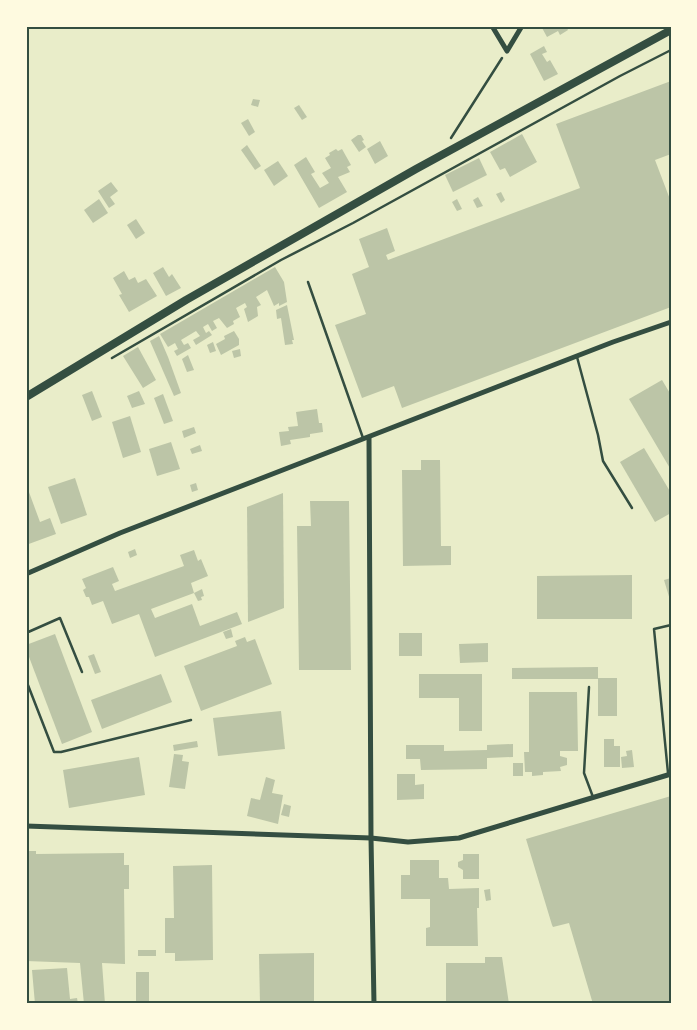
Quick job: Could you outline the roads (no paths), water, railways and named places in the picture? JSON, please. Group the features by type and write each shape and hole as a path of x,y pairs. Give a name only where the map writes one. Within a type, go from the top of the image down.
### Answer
{"main road":[{"path":"26,397 186,300 448,152 671,30"}],"street":[{"path":"492,26 507,50 522,26"},
{"path":"26,574 120,533 671,322"},
{"path":"366,439 374,1004"},
{"path":"26,826 371,838 408,842 459,838 670,774"}],"lane":[{"path":"308,282 366,439"},
{"path":"576,357 598,435 603,461 632,508"},
{"path":"26,633 60,618 82,672"},
{"path":"670,774 654,630 671,625"},
{"path":"26,680 54,752 61,752 191,720"},
{"path":"589,687 584,773 593,797"}]}
